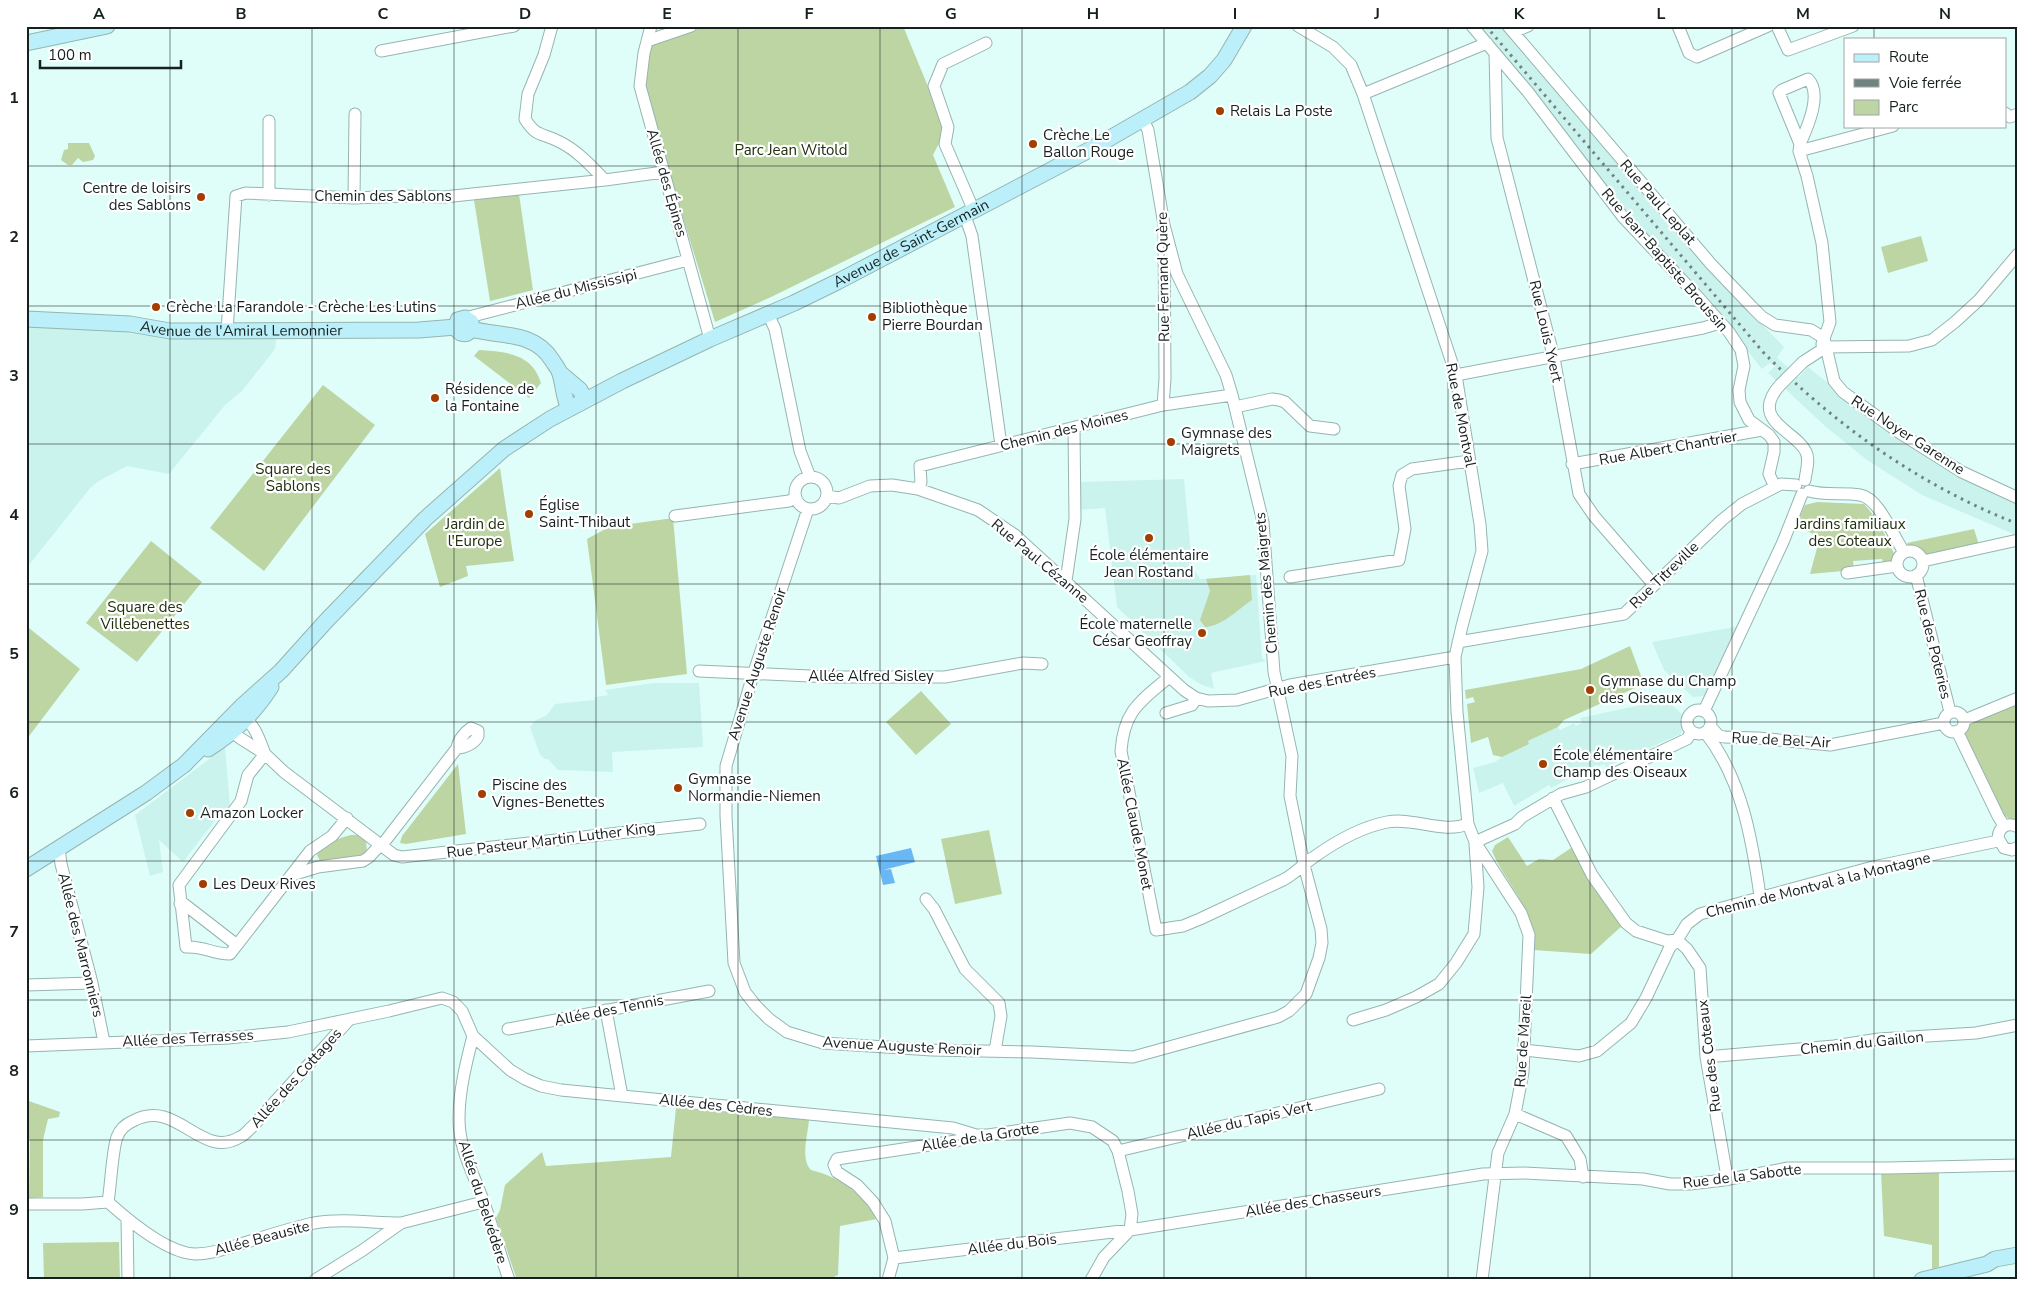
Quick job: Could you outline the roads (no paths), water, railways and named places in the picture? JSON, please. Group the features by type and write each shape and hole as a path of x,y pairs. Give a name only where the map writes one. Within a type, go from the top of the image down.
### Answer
{"main road":[{"path":"26,43 107,26"},
{"name":"Avenue de Saint-Germain","path":"239,718 327,620 425,519 504,449 569,408 710,339 837,282 1143,120 1190,92 1210,76 1227,55 1244,26"},
{"name":"Avenue de l'Amiral Lemonnier","path":"26,319 130,324 170,331 419,330 464,325 519,336 532,340 543,348 560,373 564,398 569,408"},
{"path":"560,373 580,390 585,400"},
{"path":"26,869 146,793 232,732 239,718"},
{"path":"184,765 239,718"},
{"path":"1922,1280 1987,1264 1995,1258 2018,1255"},
{"path":"1987,1264 1996,1266 2018,1261"}],"street":[{"path":"381,51 514,26"},
{"path":"552,26 544,55 528,94 525,119 533,131 560,142 583,157 605,180"},
{"name":"Allée des Épines","path":"650,26 640,86 710,339"},
{"path":"647,41 691,26"},
{"name":"Rue de Montval","path":"1298,26 1333,47 1351,65 1363,94 1456,375 1480,524 1482,551 1455,657 1457,712 1468,824 1475,842"},
{"name":"Rue Jean-Baptiste Broussin","path":"1472,26 1528,92 1623,217 1737,344 1744,356 1744,366 1738,393 1741,406 1749,420 1769,434 1774,442 1769,474 1774,487"},
{"path":"1510,29 1528,26"},
{"path":"1678,26 1690,53 1697,57 1768,26"},
{"path":"1777,26 1788,50 1853,26"},
{"name":"Rue Paul Leplat","path":"1510,29 1711,264 1752,307 1762,317 1775,325 1811,330 1823,345"},
{"path":"986,43 943,64 934,86 948,127 945,144 970,213 1001,445"},
{"path":"1363,94 1486,43"},
{"name":"Rue Louis Yvert","path":"1495,53 1497,138 1554,358 1579,494 1592,514 1654,585"},
{"path":"1704,711 1784,542 1803,487 1808,459 1805,450 1777,425 1772,414 1772,398 1780,385 1823,345 1830,322 1822,243 1810,185 1800,148 1779,94 1782,90 1808,79 1812,84 1814,98 1811,119 1800,148"},
{"path":"354,198 355,114"},
{"path":"2006,114 2010,117 2018,114"},
{"name":"Rue Fernand Quère","path":"1143,120 1148,130 1164,225 1165,379 1163,406"},
{"path":"269,121 269,195"},
{"path":"1800,148 1885,128"},
{"name":"Chemin des Sablons","path":"227,331 236,196 246,193 354,198 474,195 664,172"},
{"name":"Chemin des Maigrets","path":"1164,225 1177,274 1226,375 1263,522 1268,607 1276,689 1292,756 1290,796 1304,865"},
{"path":"1823,345 1909,346 1932,340 1979,300 2018,254"},
{"name":"Allée du Mississipi","path":"464,325 688,260"},
{"path":"768,314 776,336 800,451 810,476"},
{"path":"1456,375 1554,358 1720,323"},
{"name":"Rue Noyer Garenne","path":"1823,345 1834,381 1843,392 1900,433 1962,472 2018,498"},
{"name":"Chemin des Moines","path":"918,489 921,482 920,466 1163,406 1232,395"},
{"path":"1235,407 1272,399 1279,400 1285,402 1310,426 1334,429"},
{"path":"1066,581 1075,519 1074,428"},
{"name":"Rue Albert Chantrier","path":"1572,464 1762,430"},
{"path":"1290,577 1399,560 1405,529 1399,486 1402,475 1412,469 1469,461"},
{"path":"810,476 823,482 827,496 820,506 808,509 800,505 795,493 801,480 810,476"},
{"name":"Rue Titreville","path":"1458,642 1624,614 1735,508 1754,496 1774,487 1786,484 1803,487"},
{"name":"Rue Paul Cézanne","path":"827,496 839,498 870,486 892,485 918,489 978,510 1015,535 1169,677 1196,698"},
{"path":"1803,487 1825,494 1860,495 1869,499 1878,508 1904,552"},
{"path":"675,516 789,502 796,498"},
{"name":"Avenue Auguste Renoir","path":"808,509 753,675 726,766 725,788 734,963 746,992 769,1019 787,1032 812,1041 874,1046 1133,1057 1278,1017 1290,1011 1306,994 1319,958 1322,943 1322,929 1304,865"},
{"path":"1923,561 2018,540"},
{"path":"1904,552 1915,552 1923,561 1922,569 1916,575 1904,576 1897,566 1898,558 1904,552"},
{"path":"1848,573 1897,566"},
{"name":"Rue des Poteries","path":"1916,575 1950,712"},
{"name":"Rue des Entrées","path":"1196,698 1221,702 1237,700 1276,689 1455,657"},
{"name":"Allée Alfred Sisley","path":"699,671 753,675 944,676 1023,664 1042,664"},
{"name":"Allée Claude Monet","path":"1169,677 1138,704 1127,718 1122,734 1121,751 1156,930 1183,926 1200,919 1283,880 1304,865"},
{"path":"1166,713 1192,705 1196,698"},
{"path":"1964,719 2018,698"},
{"path":"1708,729 1698,734 1692,732 1687,726 1688,715 1694,710 1704,711 1710,719 1708,729 1743,805 1753,846 1760,896"},
{"path":"1950,712 1957,712 1964,719 1962,728 1957,731 1947,729 1944,724 1946,715 1950,712"},
{"path":"239,718 260,741 265,754"},
{"name":"Rue de Bel-Air","path":"1708,729 1724,737 1758,738 1830,745 1944,724"},
{"path":"1957,731 2004,826"},
{"path":"232,732 265,754 284,772 381,844"},
{"path":"1353,1020 1386,1010 1416,997 1439,984 1456,964 1474,934 1478,887 1475,842 1515,824 1522,817 1561,794 1586,788 1687,739 1692,732"},
{"path":"292,875 318,867 363,861 369,857 457,748"},
{"path":"265,754 248,775 241,801 179,885 186,947 200,946 216,954 230,954 310,852 332,836 347,818"},
{"path":"1554,798 1592,874 1626,923 1636,932 1667,941 1677,940"},
{"path":"1304,865 1351,835 1386,822 1402,820 1442,827 1468,824"},
{"name":"Rue Pasteur Martin Luther King","path":"381,844 394,855 402,857 700,824"},
{"path":"2017,849 2004,848 1998,841 1999,831 2004,826 2012,824 2018,827"},
{"name":"Chemin de Montval à la Montagne","path":"1524,1050 1580,1056 1597,1051 1631,1023 1646,998 1670,947 1687,924 1700,914 1760,896 1873,868 1998,841"},
{"name":"Rue de Mareil","path":"1475,842 1521,912 1529,935 1524,1072 1515,1114 1498,1153 1482,1280"},
{"name":"Allée des Marronniers","path":"59,848 61,864 92,984 104,1042"},
{"path":"310,852 309,859 312,864 318,867"},
{"path":"926,899 934,909 965,969 999,1003 1002,1016 995,1051"},
{"path":"180,904 184,904 237,946"},
{"name":"Rue des Coteaux","path":"1677,940 1688,950 1700,968 1706,1056 1726,1171 1724,1180"},
{"path":"26,985 92,984"},
{"name":"Allée des Tennis","path":"508,1029 709,991"},
{"name":"Allée des Cottages","path":"108,1202 117,1136 124,1125 153,1114 166,1116 200,1136 214,1141 227,1142 240,1137 252,1127 349,1020 442,998 453,1002 462,1011 473,1036"},
{"path":"606,1010 622,1096"},
{"name":"Allée des Terrasses","path":"26,1046 228,1038 288,1032 349,1020"},
{"name":"Chemin du Gaillon","path":"1706,1056 1834,1046 1879,1039 1976,1034 2018,1025"},
{"name":"Allée des Cèdres","path":"473,1036 510,1070 525,1080 542,1086 622,1096 953,1128 976,1135"},
{"name":"Allée du Belvédère","path":"473,1036 460,1090 459,1120 465,1159 483,1202 509,1280"},
{"name":"Allée du Tapis Vert","path":"1118,1151 1379,1089"},
{"path":"1515,1114 1566,1136 1580,1159 1582,1177"},
{"name":"Allée de la Grotte","path":"894,1258 884,1221 873,1202 857,1185 837,1172 834,1165 837,1159 956,1141 976,1135 988,1135 1070,1123 1081,1124 1103,1133 1113,1141 1118,1151"},
{"path":"1091,1280 1104,1257 1130,1230 1131,1206 1118,1151"},
{"name":"Rue de la Sabotte","path":"1496,1173 1643,1180 1676,1184 1724,1180 1788,1168 2018,1165"},
{"name":"Allée des Chasseurs","path":"1130,1230 1496,1173"},
{"path":"26,1204 108,1202"},
{"name":"Allée Beausite","path":"108,1202 126,1219 142,1230 173,1247 193,1254 224,1249 314,1223 333,1221 402,1223"},
{"path":"315,1280 384,1237 402,1223 483,1202"},
{"path":"126,1219 128,1280"},
{"name":"Allée du Bois","path":"894,1258 1130,1230"},
{"path":"888,1280 894,1258"}],"water":[{"path":"911,848 915,862 883,870 891,869 895,883 883,885 876,856"}],"railway":[{"path":"1486,26 1763,352 1791,379 1820,405 1881,452 1948,492 2018,524"}],"place":[{"name":"Relais La Poste","path":"1220,111"},
{"name":"Crèche Le Ballon Rouge","path":"1033,144"},
{"name":"Centre de loisirs des Sablons","path":"201,197"},
{"name":"Crèche La Farandole - Crèche Les Lutins","path":"156,307"},
{"name":"Bibliothèque Pierre Bourdan","path":"872,317"},
{"name":"Résidence de la Fontaine","path":"435,398"},
{"name":"Gymnase des Maigrets","path":"1171,442"},
{"name":"Église Saint-Thibaut","path":"529,514"},
{"name":"École élémentaire Jean Rostand","path":"1149,538"},
{"name":"École maternelle César Geoffray","path":"1202,633"},
{"name":"Gymnase du Champ des Oiseaux","path":"1590,690"},
{"name":"École élémentaire Champ des Oiseaux","path":"1543,764"},
{"name":"Gymnase Normandie-Niemen","path":"678,788"},
{"name":"Piscine des Vignes-Benettes","path":"482,794"},
{"name":"Amazon Locker","path":"190,813"},
{"name":"Les Deux Rives","path":"203,884"}],"park label":[{"name":"Parc Jean Witold","path":"791,150"},
{"name":"Square des Sablons","path":"293,478"},
{"name":"Jardin de l'Europe","path":"475,532"},
{"name":"Jardins familiaux des Coteaux","path":"1850,532"},
{"name":"Square des Villebenettes","path":"145,616"}]}
